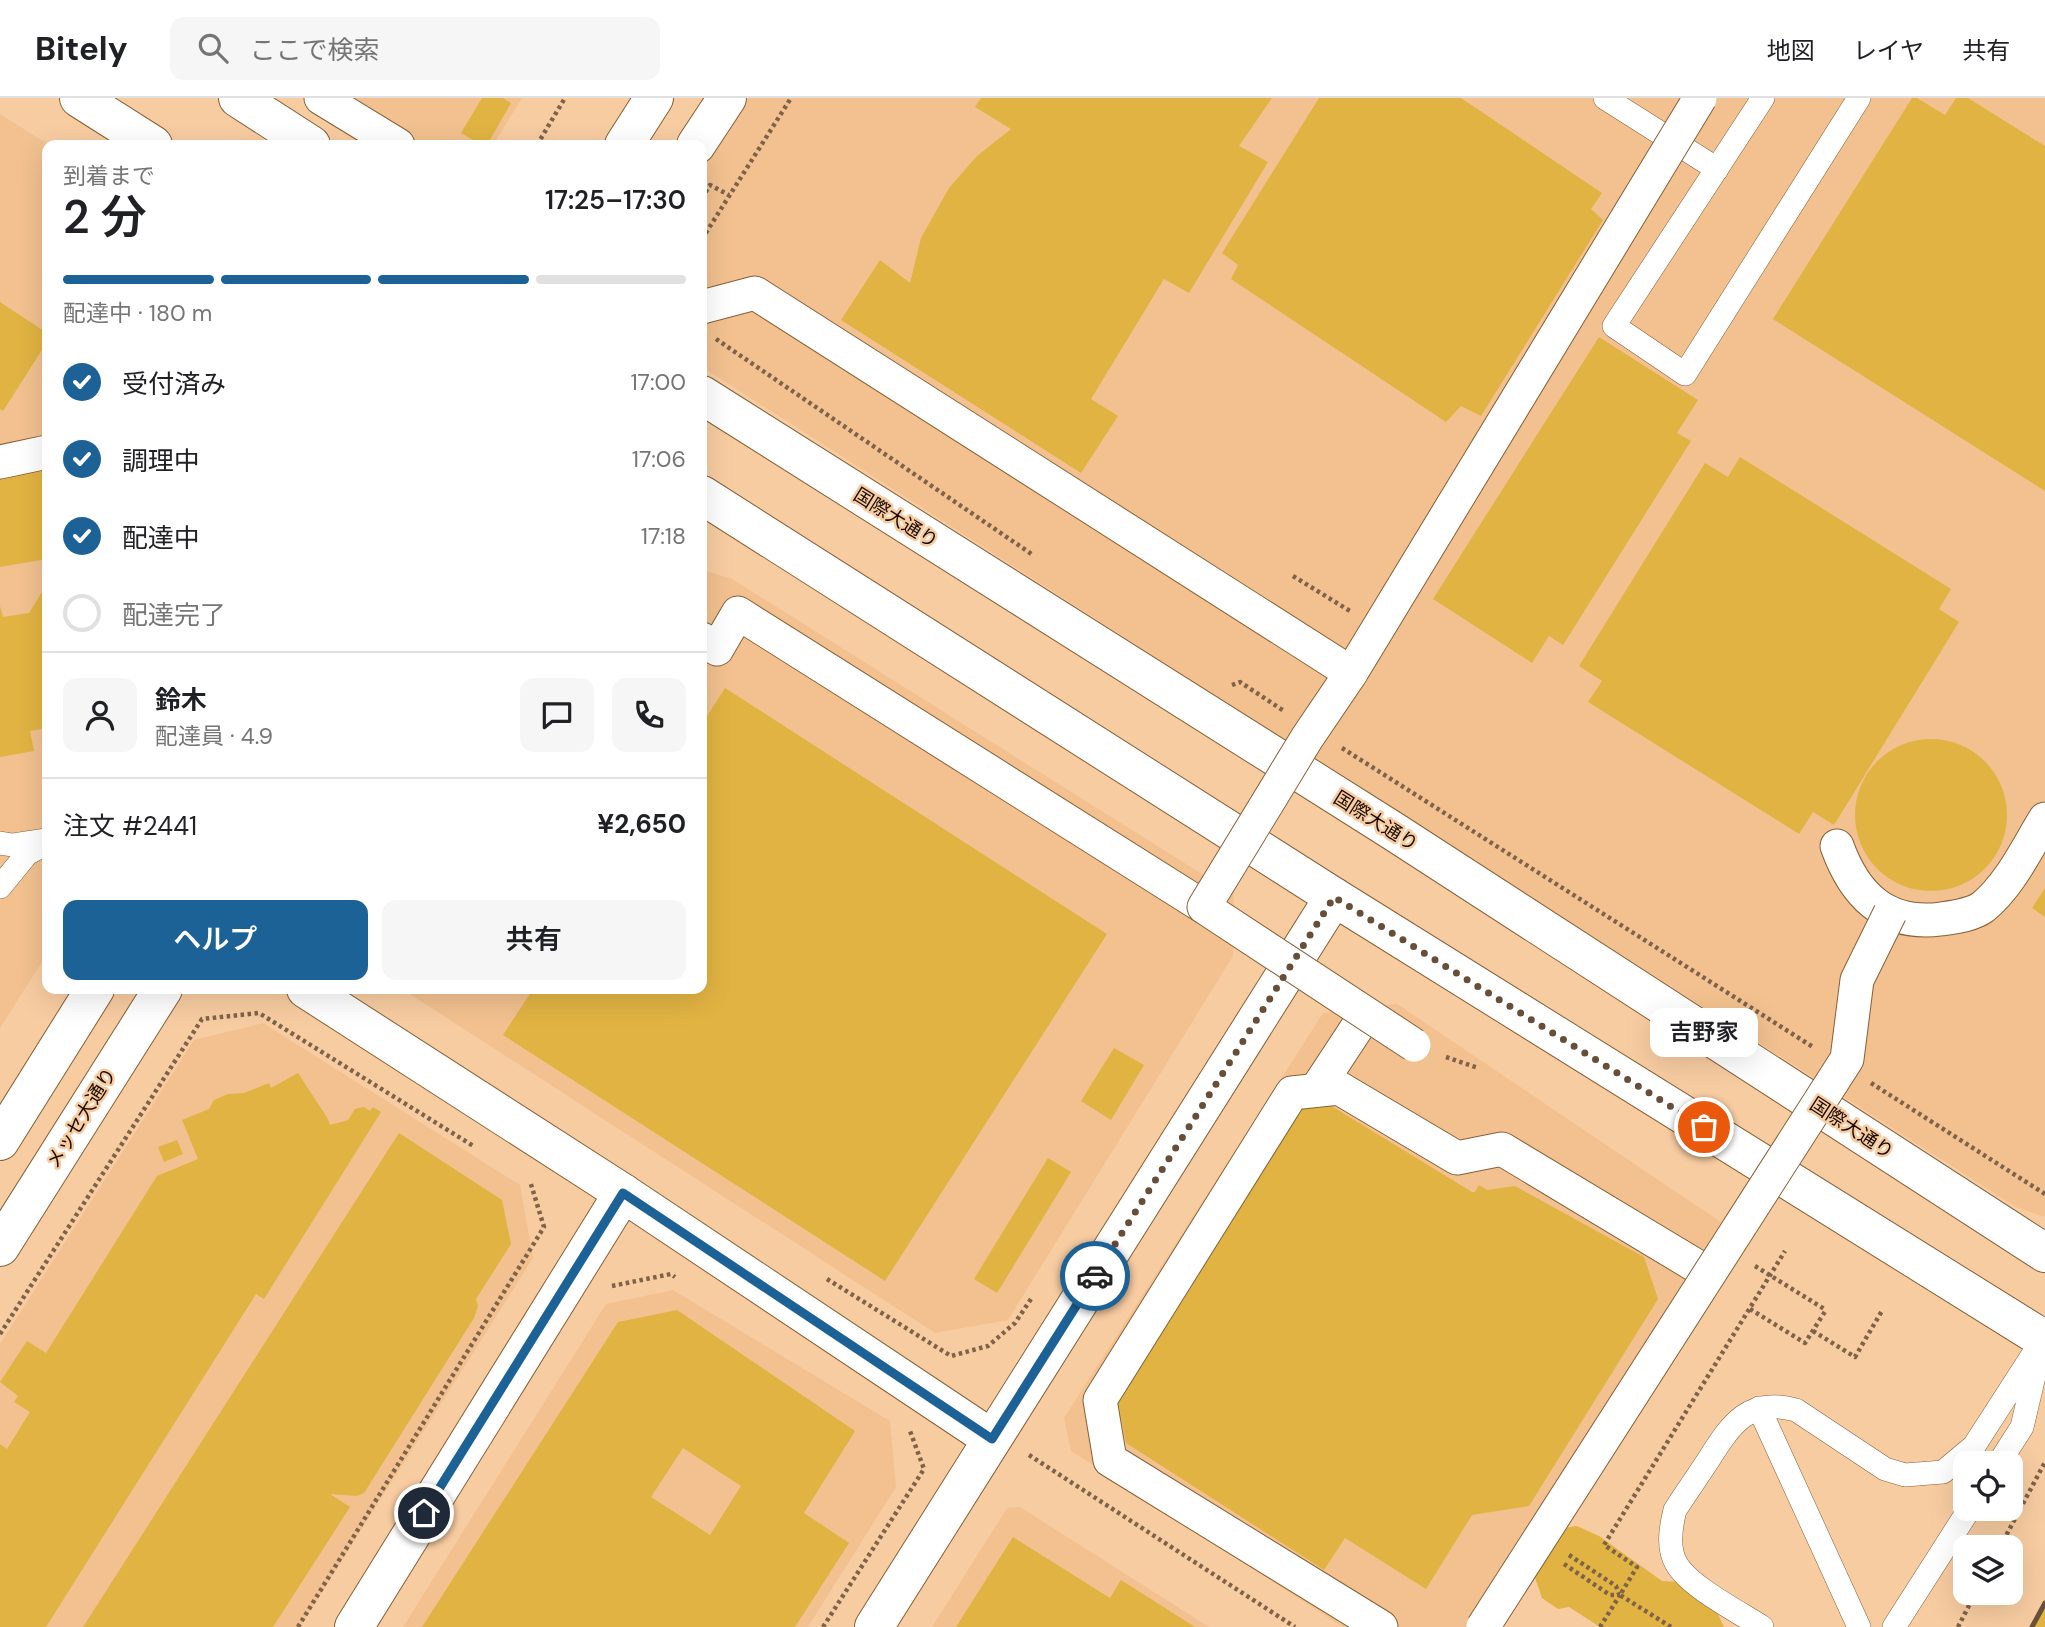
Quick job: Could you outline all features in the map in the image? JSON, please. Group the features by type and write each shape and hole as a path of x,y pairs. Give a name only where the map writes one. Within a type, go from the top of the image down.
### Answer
{"street":[{"path":"79,98 145,140"},
{"path":"238,98 303,140"},
{"path":"321,98 390,140"},
{"path":"627,140 654,98"},
{"path":"699,140 727,98"},
{"path":"1204,907 1307,738 1351,673 1700,98"},
{"path":"708,318 755,293 1351,673"},
{"name":"国際大通り","path":"707,398 1393,831 2045,1253"},
{"path":"0,462 42,453"},
{"path":"707,498 1334,897 2044,1339"},
{"path":"707,642 717,649 738,613 1204,907 1414,1045"},
{"path":"1836,846 1844,868 1877,907 1899,917 1928,921 1957,917 1980,909 2001,890 2045,819"},
{"path":"874,1627 1334,897"},
{"path":"1483,1627 1847,1059 1857,980 1890,913"},
{"path":"0,1141 92,994"},
{"name":"メッセ大通り","path":"0,1247 160,994"},
{"path":"314,994 623,1193 992,1439"},
{"path":"1316,1090 1367,1014"},
{"path":"1381,1627 1110,1460 1100,1400 1292,1093 1339,1088 1457,1158 1502,1149 1716,1261"},
{"path":"354,1627 623,1193"}],"lane":[{"path":"1605,98 1717,169"},
{"path":"1763,98 1614,326 1685,374 1858,98"},
{"path":"0,843 12,845 42,842"},
{"path":"0,887 27,854 42,845"},
{"path":"1762,1627 1690,1580 1675,1562 1671,1542 1671,1525 1675,1510 1730,1426 1759,1408 1782,1406 1796,1410 1885,1469 1905,1475 1942,1472 1974,1446 2044,1339"},
{"path":"2007,1451 2022,1427 2044,1339"},
{"path":"1759,1408 1859,1627"},
{"path":"1895,1627 1962,1521"}],"path":[{"path":"540,140 565,98"},
{"path":"707,231 791,98"},
{"path":"707,190 710,186 729,195"},
{"path":"708,318 717,341 1035,556"},
{"path":"1293,576 1377,628"},
{"path":"1228,686 1240,682 1293,716"},
{"path":"1336,744 1817,1049"},
{"path":"0,1334 202,1019 259,1013 485,1154"},
{"path":"1863,1078 2045,1194"},
{"path":"298,1627 544,1227 532,1182 520,1175"},
{"path":"1716,1261 1826,1310 1805,1343 1750,1309"},
{"path":"610,1286 671,1274 683,1282"},
{"path":"823,1277 951,1356 988,1346 1015,1323 1031,1299"},
{"path":"1813,1331 1855,1357 1884,1310"},
{"path":"823,1627 924,1469 909,1429"},
{"path":"1029,1455 1295,1627"},
{"path":"2006,1535 2045,1462"},
{"path":"1539,1541 1616,1586 1620,1595"},
{"path":"1539,1541 1610,1595 1620,1595"},
{"path":"1600,1627 1620,1595"},
{"path":"1958,1627 1969,1605"}],"shaded area":[{"path":"334,98 522,98 496,140 401,140"},
{"path":"748,98 2045,98 2045,1217 2016,1207 707,370 707,162"},
{"path":"0,114 42,141 42,962 0,1028"},
{"path":"707,572 732,579 1234,894 1233,956 1008,1320 935,1333 410,994 707,994"},
{"path":"1397,1004 1721,1222 1466,1627 1343,1627 1071,1451 1064,1418 1323,1013"},
{"path":"263,1023 520,1185 533,1258 300,1627 0,1627 0,1344 194,1040"},
{"path":"673,1290 890,1421 896,1487 808,1627 403,1627 606,1304"},
{"path":"1020,1507 1209,1627 932,1627 1007,1508"}],"building":[{"path":"482,98 503,98 511,103 490,140 473,140 461,133"},
{"path":"981,98 1272,98 1239,146 1268,162 1189,293 1164,279 1091,399 1118,416 1081,473 841,320 880,260 910,283 921,238 949,188 977,156 1011,129 975,107"},
{"path":"1319,98 1461,98 1602,193 1591,209 1603,220 1481,416 1461,406 1446,422 1231,279 1238,265 1222,253"},
{"path":"1912,98 1917,98 1945,115 1956,98 1968,98 2045,146 2045,491 1773,319"},
{"path":"0,302 42,330 42,350 3,411 0,409"},
{"path":"1599,337 1698,400 1677,433 1691,441 1563,645 1549,636 1532,663 1433,599"},
{"path":"42,440 42,560 0,567 0,448"},
{"path":"1740,457 1951,589 1939,609 1959,622 1834,825 1813,812 1799,834 1588,702 1602,681 1579,666 1705,463 1728,477"},
{"path":"42,592 42,729 30,731 34,751 0,757 0,606 3,617 29,613"},
{"path":"725,688 1107,934 885,1281 503,1035 530,994 707,994 707,716"},
{"path":"1931,739 1960,745 1985,761 2001,786 2007,815 2001,844 1985,869 1960,885 1931,891 1902,885 1877,869 1861,844 1855,815 1861,786 1877,761 1902,745"},
{"path":"2045,888 2045,917 2032,908"},
{"path":"1114,1048 1144,1065 1111,1120 1081,1101"},
{"path":"298,1073 330,1125 348,1120 355,1109 364,1107 370,1111 373,1107 381,1112 264,1299 256,1294 46,1627 0,1627 0,1444 7,1449 30,1412 14,1402 18,1396 0,1382 27,1341 46,1353 157,1176 198,1159 182,1120 209,1109 214,1100 228,1094 244,1093 269,1083 271,1088"},
{"path":"1320,1099 1472,1192 1475,1192 1479,1185 1487,1190 1515,1186 1644,1257 1658,1299 1529,1506 1472,1515 1426,1589 1345,1538 1324,1570 1126,1443 1117,1397 1294,1102"},
{"path":"399,1133 502,1200 511,1244 476,1299 478,1306 474,1318 364,1493 357,1496 330,1494 350,1507 273,1627 83,1627"},
{"path":"177,1140 183,1154 164,1162 158,1147"},
{"path":"1048,1158 1071,1172 997,1293 974,1279"},
{"path":"677,1310 855,1431 804,1513 849,1543 795,1627 422,1627 618,1322","holes":["683,1448 741,1486 710,1535 651,1497"]},
{"path":"1577,1526 1599,1536 1662,1581 1679,1582 1713,1604 1724,1627 1600,1627 1569,1607 1558,1609 1542,1598 1530,1563 1550,1530"},
{"path":"1013,1537 1110,1598 1121,1580 1195,1627 956,1627"},
{"path":"2045,1604 2045,1627 2033,1627"}],"railway":[{"path":"2032,1627 2045,1603"}],"way so far":[{"path":"1095,1276 1334,897 1704,1127"}],"place":[{"name":"吉野家","path":"1704,1127"}],"route":[{"path":"424,1513 623,1193 992,1439 1095,1276"}]}
